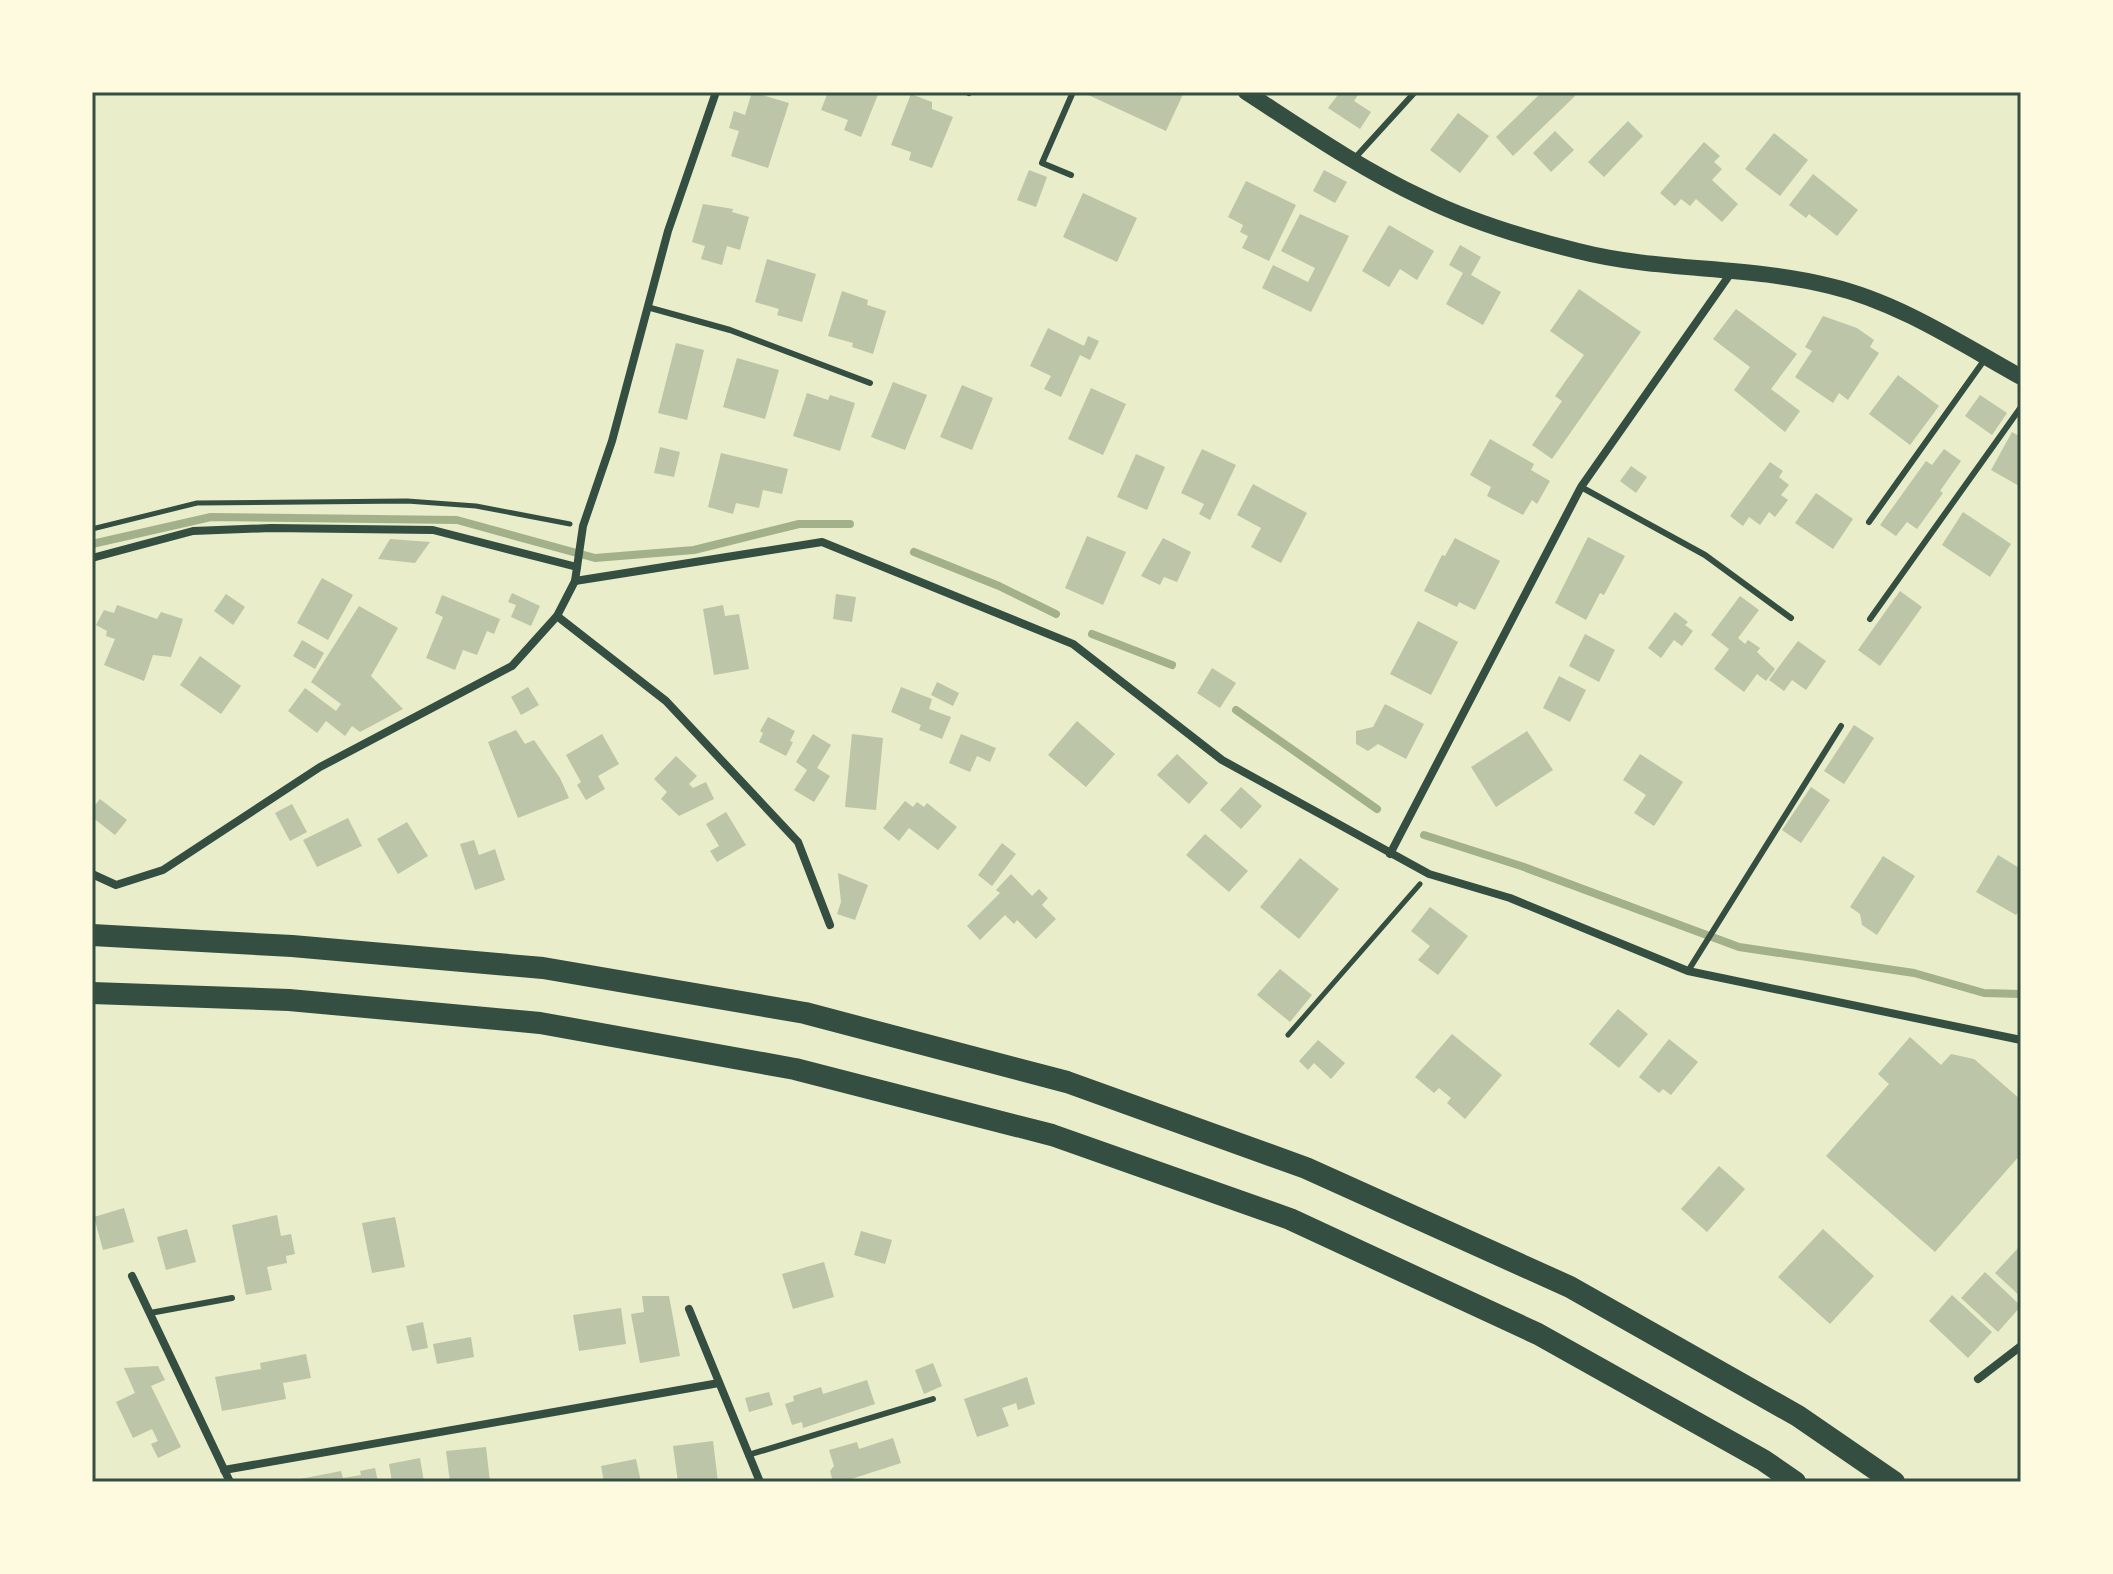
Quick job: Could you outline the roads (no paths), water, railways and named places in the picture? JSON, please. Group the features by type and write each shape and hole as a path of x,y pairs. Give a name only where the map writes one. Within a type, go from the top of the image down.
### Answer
{"highway":[{"path":"92,935 292,946 543,968 805,1013 1067,1082 1306,1168 1570,1287 1798,1416 1894,1482"},
{"path":"92,993 289,1000 540,1023 795,1069 1052,1135 1290,1219 1538,1334 1763,1460 1795,1482"}],"main road":[{"path":"1246,92 1422,198 1477,221 1629,262 1733,269 1827,285 1865,295 2021,377"}],"street":[{"path":"92,874 116,885 163,870 320,767 512,666 557,616 575,581 582,530 612,441 668,231 716,92"},
{"path":"1390,854 1581,487 1733,269"},
{"path":"92,558 193,531 271,528 433,530 577,563"},
{"path":"575,581 822,542 1073,644 1222,760 1429,874 1510,898 1688,971 2021,1040"},
{"path":"557,616 666,701 798,842 830,925"},
{"path":"132,1276 230,1482"},
{"path":"689,1309 760,1482"},
{"path":"1978,1379 2021,1346"},
{"path":"224,1470 719,1383"}],"lane":[{"path":"1071,175 1042,163 1073,92"},
{"path":"1354,159 1415,92"},
{"path":"647,307 730,330 870,383"},
{"path":"1869,522 1986,358"},
{"path":"1870,619 2021,407"},
{"path":"1581,487 1705,555 1791,618"},
{"path":"1688,971 1841,726"},
{"path":"150,1313 232,1298"},
{"path":"748,1455 933,1399"}],"waterway":[{"path":"92,544 211,517 457,520 595,558 694,550 799,524 850,524"},
{"path":"914,552 999,586 1056,614"},
{"path":"1092,634 1172,665"},
{"path":"1236,710 1377,809"},
{"path":"1424,835 1521,866 1739,947 1914,973 1984,993 2021,994"}]}
